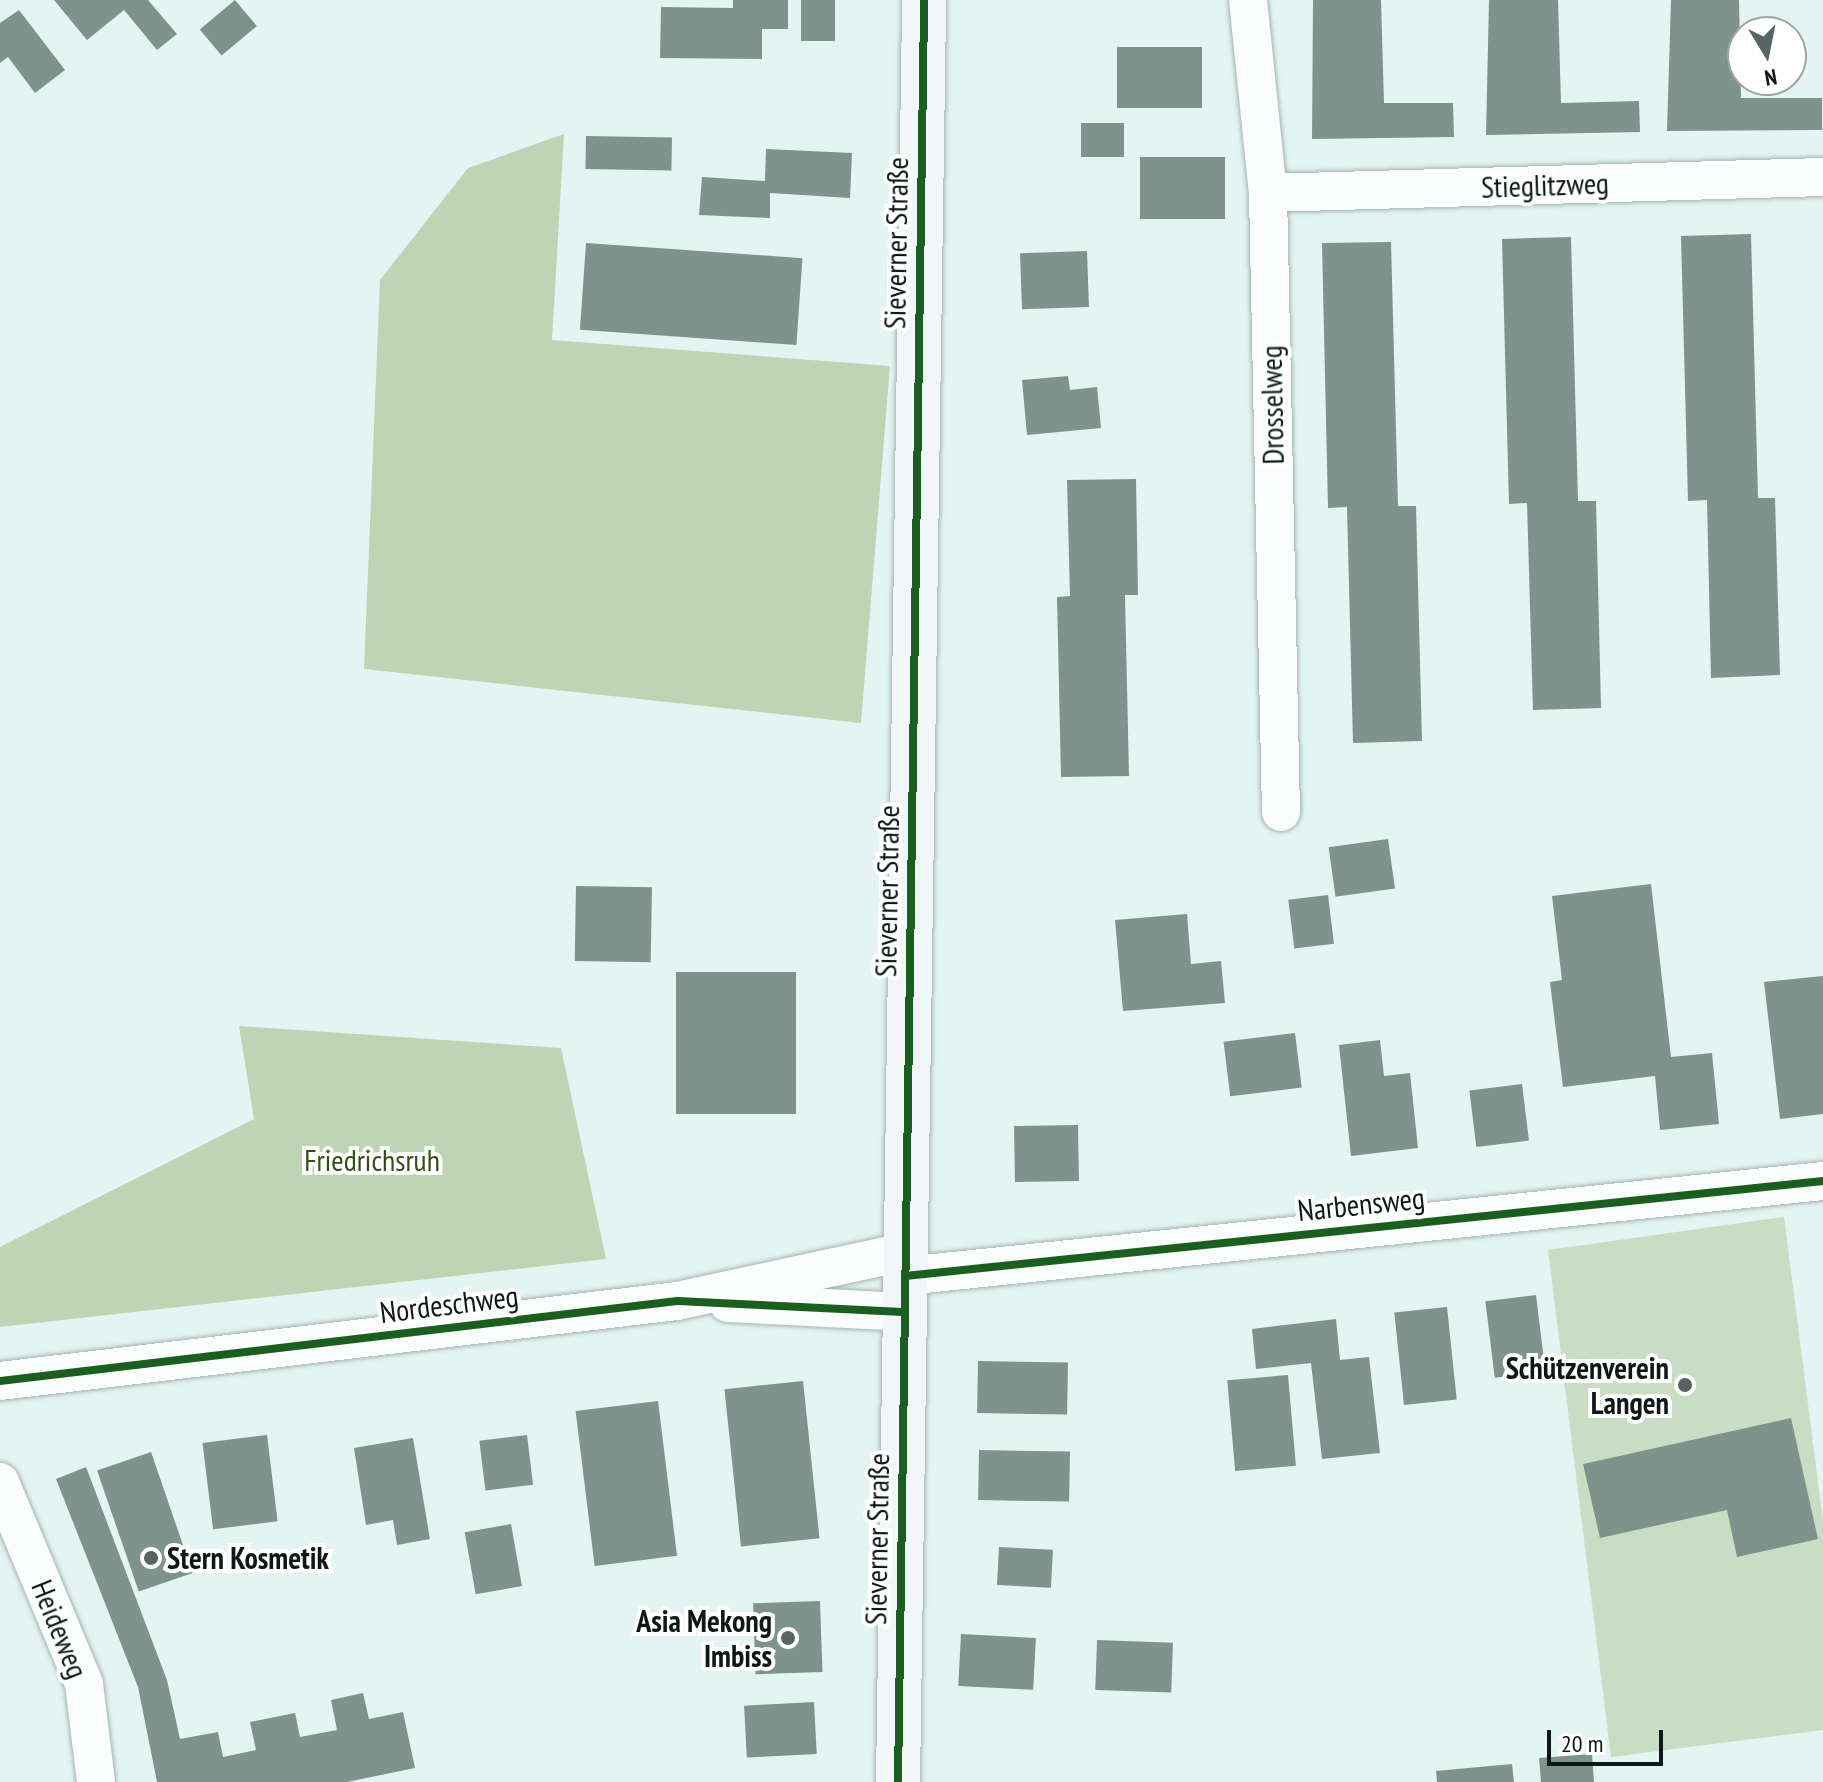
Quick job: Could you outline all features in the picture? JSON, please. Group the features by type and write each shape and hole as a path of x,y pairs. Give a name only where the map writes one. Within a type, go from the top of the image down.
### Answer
{"main road":[{"name":"Sieverner Straße","path":"898,1782 924,0"}],"street":[{"name":"Drosselweg","path":"1248,0 1268,193 1281,812"},
{"name":"Stieglitzweg","path":"1268,193 1823,177"},
{"name":"Narbensweg","path":"904,1280 1823,1181"},
{"name":"Nordeschweg","path":"677,1301 904,1280"},
{"name":"Nordeschweg","path":"0,1381 677,1301 904,1280"},
{"name":"Heideweg","path":"0,1482 84,1684 96,1782"}],"green space":[{"path":"564,134 552,340 890,366 861,723 364,669 380,280 468,168"},
{"name":"Friedrichsruh","path":"239,1026 561,1048 606,1259 0,1327 0,1247 254,1119"},
{"name":"Schützenverein Langen","path":"1784,1217 1823,1521 1823,1730 1611,1757 1548,1250"}],"building":[{"path":"54,0 148,0 177,34 157,50 124,10 87,40"},
{"path":"235,0 257,26 222,56 200,30"},
{"path":"733,0 788,0 788,29 762,29 762,59 660,58 661,7 733,8"},
{"path":"801,0 835,0 835,41 801,41"},
{"path":"1313,0 1381,0 1384,103 1453,103 1454,137 1312,139"},
{"path":"1489,0 1558,0 1561,103 1639,101 1640,132 1486,135"},
{"path":"1671,0 1739,0 1739,16 1727,16 1727,96 1822,98 1822,130 1667,131"},
{"path":"19,10 65,70 35,93 8,57 0,63 0,23"},
{"path":"1117,47 1202,47 1202,108 1117,108"},
{"path":"1081,123 1124,123 1124,157 1081,157"},
{"path":"586,136 672,138 671,170 585,169"},
{"path":"766,149 852,153 850,198 770,193 770,218 699,215 702,177 765,181"},
{"path":"1140,157 1225,157 1225,219 1140,219"},
{"path":"1751,234 1758,498 1775,498 1780,675 1711,678 1707,500 1688,501 1681,236"},
{"path":"1571,237 1578,501 1596,501 1601,708 1533,710 1527,503 1509,504 1502,239"},
{"path":"1391,242 1398,506 1416,506 1422,741 1353,743 1347,507 1328,508 1322,243"},
{"path":"586,243 802,258 796,345 580,330"},
{"path":"1087,251 1089,307 1022,309 1020,253"},
{"path":"1068,376 1070,390 1097,387 1101,428 1027,435 1022,380"},
{"path":"1136,479 1138,595 1125,595 1129,776 1061,777 1057,597 1070,596 1067,480"},
{"path":"1388,839 1395,889 1336,897 1329,847"},
{"path":"1651,884 1671,1057 1712,1053 1719,1124 1660,1130 1655,1076 1563,1087 1550,982 1562,980 1552,896"},
{"path":"576,886 652,887 651,962 575,961"},
{"path":"1328,895 1334,944 1294,949 1288,900"},
{"path":"1187,914 1191,964 1221,961 1225,1003 1123,1011 1115,920"},
{"path":"676,972 796,972 796,1114 676,1114"},
{"path":"1823,976 1823,1114 1780,1119 1764,982"},
{"path":"1295,1033 1302,1088 1230,1096 1224,1042"},
{"path":"1380,1040 1384,1076 1410,1073 1418,1148 1351,1156 1339,1045"},
{"path":"1522,1084 1529,1141 1476,1147 1469,1090"},
{"path":"1078,1125 1079,1181 1015,1182 1014,1126"},
{"path":"1536,1295 1545,1371 1495,1378 1485,1301"},
{"path":"1447,1307 1457,1399 1404,1405 1394,1313"},
{"path":"1336,1319 1340,1360 1369,1357 1380,1453 1322,1459 1311,1363 1256,1369 1252,1329"},
{"path":"978,1361 1068,1363 1067,1415 977,1413"},
{"path":"1288,1375 1296,1466 1235,1471 1227,1380"},
{"path":"803,1381 820,1538 741,1546 724,1389"},
{"path":"658,1401 677,1556 595,1566 576,1411"},
{"path":"1791,1418 1818,1539 1737,1557 1727,1510 1600,1538 1583,1464"},
{"path":"267,1435 278,1521 213,1529 202,1443"},
{"path":"527,1435 533,1485 485,1490 479,1441"},
{"path":"413,1438 430,1539 397,1545 393,1520 366,1525 354,1448"},
{"path":"979,1450 1070,1452 1069,1502 978,1500"},
{"path":"151,1452 193,1573 139,1592 97,1471"},
{"path":"86,1467 167,1680 180,1739 218,1732 223,1757 256,1750 250,1722 295,1713 300,1737 337,1730 331,1700 363,1693 369,1719 403,1712 415,1768 347,1782 157,1782 138,1687 56,1479"},
{"path":"511,1524 522,1586 476,1594 465,1532"},
{"path":"999,1547 1053,1550 1051,1588 997,1585"},
{"name":"Asia Mekong Imbiss","path":"820,1601 822,1672 756,1674 753,1603"},
{"path":"961,1634 1036,1638 1033,1690 958,1686"},
{"path":"1097,1640 1173,1643 1171,1693 1095,1690"},
{"path":"814,1702 817,1754 747,1758 744,1706"},
{"path":"1592,1754 1594,1782 1541,1782 1539,1758"},
{"path":"1512,1764 1514,1782 1437,1782 1436,1771"}],"cycle path":[{"path":"898,1782 924,0"},
{"path":"905,1276 1823,1181"},
{"path":"0,1381 677,1301 904,1312"}],"place":[{"name":"Schützenverein Langen","path":"1685,1385"},
{"name":"Stern Kosmetik","path":"151,1558"},
{"name":"Asia Mekong Imbiss","path":"788,1638"}]}
